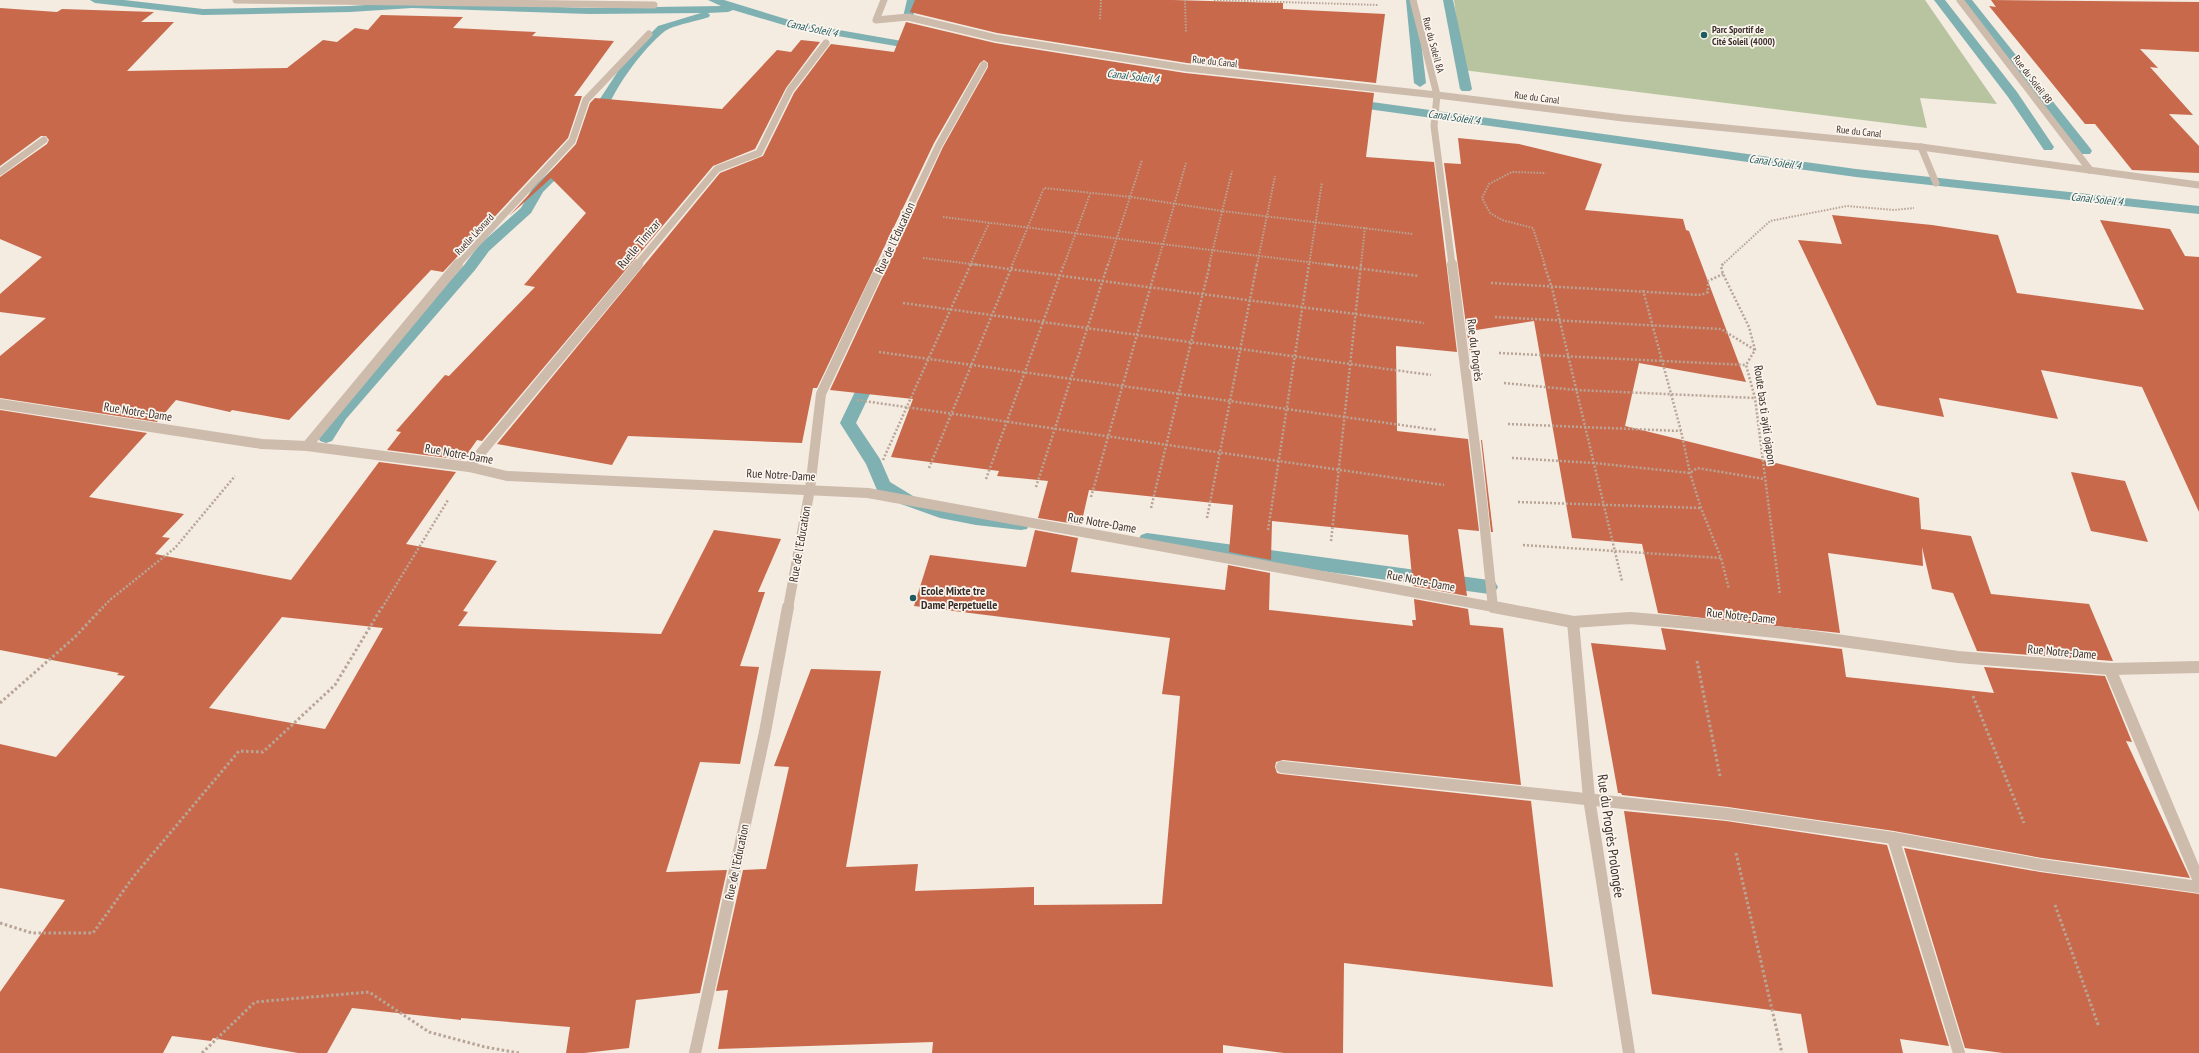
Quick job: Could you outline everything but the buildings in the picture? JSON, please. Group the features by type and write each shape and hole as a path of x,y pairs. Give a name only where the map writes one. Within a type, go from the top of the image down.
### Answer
{"street":[{"path":"236,0 654,5"},
{"name":"Rue du Canal","path":"884,0 876,20 908,18 996,38 1186,68 1437,95 1623,118 1922,147 2199,185"},
{"name":"Rue du Soleil 8B","path":"1960,0 2090,170"},
{"name":"Rue du Soleil 8A","path":"1413,3 1437,95"},
{"name":"Ruelle Léonard","path":"307,446 441,283 572,141 586,100 649,34"},
{"name":"Ruelle Timizar","path":"469,467 717,169 759,153 790,90 826,43"},
{"name":"Rue de l'Education","path":"695,1053 765,732 810,489 821,394 939,145 984,65"},
{"name":"Rue du Progrès","path":"1437,95 1434,126 1475,456 1482,501 1493,608"},
{"path":"0,172 44,140"},
{"path":"1922,147 1936,183"},
{"name":"Rue Notre-Dame","path":"0,404 262,444 307,446 469,467 507,476 810,489 868,493 1573,622 1630,618 1739,630 1785,633 1958,657 2110,669 2199,667"},
{"name":"Rue du Progrès Prolongée","path":"1573,622 1589,798 1629,1053"},
{"path":"2110,669 2199,881"},
{"path":"1282,767 1589,798 1727,814 1893,838 2041,865 2199,887"},
{"path":"1893,838 1959,1053"}],"path":[{"path":"1214,0 1413,3"},
{"path":"1024,522 1142,160"},
{"path":"1081,532 1186,163"},
{"path":"1142,543 1232,171"},
{"path":"1546,173 1512,172 1489,184 1482,198 1490,213 1502,220 1533,228 1552,288 1630,618"},
{"path":"1200,554 1275,176"},
{"path":"1263,566 1322,182"},
{"path":"907,212 1162,245 1454,280 1552,288 1643,290 1701,295 1708,292 1708,281 1722,274 1721,266 1770,221 1847,206 1894,210 1926,207 1936,183"},
{"path":"915,502 1044,188 1090,194 1131,197 1222,211 1449,238"},
{"path":"973,513 1090,194"},
{"path":"868,493 989,223"},
{"path":"1327,577 1365,227"},
{"path":"888,254 1460,328"},
{"name":"Route bas ti ayiti ojapon","path":"1722,274 1749,327 1755,350 1746,365 1755,398 1764,479 1785,633"},
{"path":"1643,290 1681,431 1690,473 1701,508 1721,558 1739,630"},
{"path":"867,298 1466,380 1576,390 1755,398"},
{"path":"1458,315 1722,329 1755,350"},
{"path":"844,346 1473,435"},
{"path":"1463,351 1662,359 1746,365"},
{"path":"821,394 1480,491"},
{"path":"1472,423 1681,431"},
{"path":"0,703 75,637 110,599 175,548 262,444"},
{"path":"1475,456 1594,463 1690,473 1696,468 1764,479"},
{"path":"0,923 17,927 32,933 93,933 134,876 239,751 264,752 335,685 469,467"},
{"path":"1482,501 1701,508"},
{"path":"1487,542 1615,552 1721,558"},
{"path":"202,1053 255,1002 369,992 429,1032 485,1047 519,1053"}],"green space":[{"name":"Parc Sportif de Cité Soleil (4000)","path":"1454,0 1925,0 1997,104 1920,98 1927,128 1463,70"}],"waterway":[{"path":"95,0 203,12 350,9 412,5 589,11 728,9"},
{"name":"Canal Soleil 4","path":"713,0 797,26 919,47"},
{"path":"908,17 912,0"},
{"path":"1411,0 1420,83"},
{"path":"1448,0 1466,89"},
{"path":"1939,0 2013,95 2048,147"},
{"path":"1966,0 2086,151"},
{"path":"598,121 600,108 630,61 662,28 705,15"},
{"name":"Canal Soleil 4","path":"1350,103 1856,173 2199,210"},
{"path":"326,437 340,415 470,267 484,248 526,210 538,190 561,168"},
{"path":"872,373 848,423 874,463 883,486 907,500 940,512 976,519 1021,524"},
{"path":"1147,540 1489,587"}],"place":[{"name":"Parc Sportif de Cité Soleil (4000)","path":"1704,35"},
{"name":"Ecole Mixte tre Dame Perpetuelle","path":"913,598"}]}
